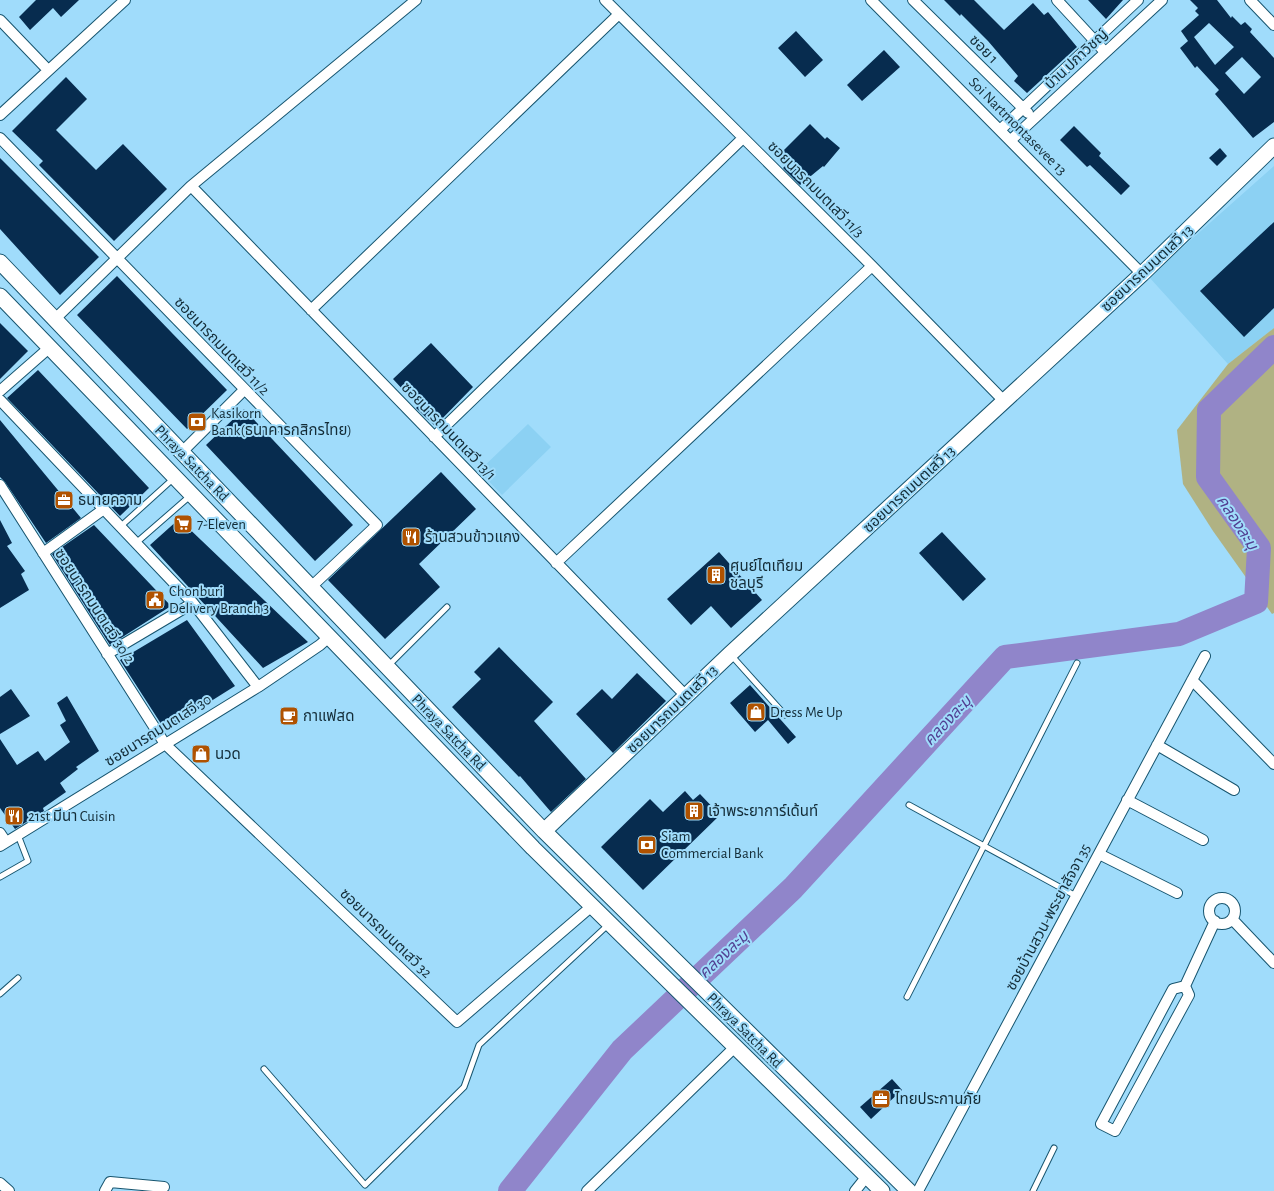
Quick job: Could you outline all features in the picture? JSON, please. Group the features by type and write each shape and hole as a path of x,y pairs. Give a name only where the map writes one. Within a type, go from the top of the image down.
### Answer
{"main road":[{"name":"ซอยนารถมนตเสวี 13","path":"544,831 730,654 1142,274 1274,146"},
{"name":"Phraya Satcha Rd","path":"0,262 544,831 909,1191"},
{"name":"Phraya Satcha Rd","path":"0,296 176,476 533,848 882,1191"}],"street":[{"path":"0,115 125,0"},
{"path":"55,319 190,186 416,0"},
{"name":"ซอยนารถมนตเสวี 11/3","path":"605,0 872,266 1004,401"},
{"name":"Soi Nartmontasevee 13","path":"871,0 1142,274"},
{"name":"ซอย 1","path":"913,0 1033,118"},
{"path":"1057,0 1105,52"},
{"name":"บ้าน ปภาวิชญ์","path":"1000,130 1138,0"},
{"name":"บ้าน ปภาวิชญ์","path":"1011,140 1162,0"},
{"path":"1250,0 1274,25"},
{"path":"310,310 619,14"},
{"path":"0,20 48,70"},
{"name":"ซอยนารถมนตเสวี 11/2","path":"0,138 116,259 377,525 311,587"},
{"path":"434,437 743,138"},
{"name":"ซอยนารถมนตเสวี 13/1","path":"190,186 686,696"},
{"path":"556,563 872,266"},
{"path":"0,391 50,348"},
{"path":"182,452 244,390"},
{"path":"0,400 193,603 258,688"},
{"name":"ซอยนารถมนตเสวี 30/2","path":"0,485 165,744"},
{"path":"43,553 104,509"},
{"path":"107,654 193,603"},
{"name":"ซอยนารถมนตเสวี 30","path":"3,844 258,688 320,645 330,636"},
{"name":"ซอยบ้านสวน-พระยาสัจจา 35","path":"918,1191 1205,656"},
{"path":"1192,680 1274,764"},
{"name":"ซอยนารถมนตเสวี 32","path":"165,744 457,1022 592,906"},
{"path":"1157,745 1234,790"},
{"path":"1127,800 1203,840"},
{"path":"0,833 3,844"},
{"path":"1099,854 1177,893"},
{"path":"1221,898 1229,900 1235,911 1232,919 1222,924 1215,921 1210,914 1210,906 1216,899 1221,898"},
{"path":"1232,919 1274,963"},
{"path":"1185,986 1173,989 1101,1124 1115,1132 1189,995 1185,986 1215,921"},
{"path":"1147,1039 1162,1046"},
{"path":"587,1191 736,1046"},
{"path":"855,1191 867,1176"},
{"path":"105,1191 110,1182 164,1187"},
{"path":"0,1183 9,1191"}],"lane":[{"path":"121,526 176,476"},
{"path":"136,543 193,494"},
{"path":"387,667 447,607"},
{"path":"730,654 785,715"},
{"path":"907,997 1077,663"},
{"path":"909,805 1076,896"},
{"path":"0,877 28,861 18,835"},
{"path":"264,1069 365,1186 464,1087 479,1045 610,923"},
{"path":"0,994 18,978"},
{"path":"1033,1191 1054,1148"}],"shaded area":[{"path":"1274,166 1274,328 1228,364 1149,277"},
{"path":"528,424 551,447 502,495 479,471"}],"green space":[{"path":"1274,328 1274,613 1272,614 1213,531 1183,484 1177,430 1228,364"}],"building":[{"path":"36,0 79,0 61,17 53,8 30,30 19,17"},
{"path":"944,0 974,0 1004,30 1033,3 1044,15 1048,12 1077,47 1027,93 1014,81 1018,76 988,41 961,14 960,16"},
{"path":"1088,0 1123,0 1106,19"},
{"path":"1190,0 1217,0 1231,18 1232,16 1241,25 1245,22 1252,29 1250,32 1274,58 1274,122 1253,138 1215,94 1219,90 1197,66 1195,68 1180,48 1188,41 1181,31 1199,15 1195,11 1198,8","holes":["1209,23 1234,47 1215,65 1194,37","1242,57 1261,77 1244,94 1225,73"]},
{"path":"796,31 823,60 805,77 778,48"},
{"path":"884,50 900,67 862,101 847,85"},
{"path":"66,77 87,99 56,130 96,170 123,144 167,189 114,241 39,165 43,161 12,131"},
{"path":"810,124 825,139 827,137 840,148 824,167 823,166 800,185 783,168 792,160 783,151"},
{"path":"1074,126 1101,153 1099,156 1130,186 1121,195 1090,165 1087,167 1060,140"},
{"path":"1220,148 1227,156 1217,166 1209,158"},
{"path":"0,158 99,257 60,295 0,229"},
{"path":"1274,222 1274,308 1244,337 1200,291"},
{"path":"117,276 227,390 187,429 77,315"},
{"path":"0,323 28,351 0,379"},
{"path":"431,343 473,387 435,426 416,408 418,406 393,379"},
{"path":"38,370 149,488 120,516 7,398"},
{"path":"244,409 353,525 315,561 206,445"},
{"path":"0,420 81,518 46,543 5,482 0,477"},
{"name":"ร้านสวนข้าวแกง","path":"441,472 476,509 419,564 440,587 385,639 328,580"},
{"path":"179,519 308,642 263,668 150,545"},
{"path":"0,520 12,543 7,546 25,571 21,574 29,590 0,608"},
{"path":"94,525 171,606 110,645 52,554"},
{"path":"942,532 986,579 963,601 919,553"},
{"name":"ศูนย์ไตเทียม ชลบุรี","path":"719,552 762,600 731,628 711,606 691,625 667,599"},
{"path":"187,620 235,686 165,730 120,660"},
{"path":"499,647 553,702 534,721 586,779 551,812 520,776 519,777 452,707 481,679 474,672"},
{"path":"637,673 666,701 613,753 576,714 602,689 612,699"},
{"name":"Dress Me Up","path":"750,685 796,737 788,744 768,720 755,732 730,703"},
{"path":"11,689 30,716 0,734 0,697"},
{"path":"67,696 99,751 76,767 78,769 60,783 66,792 43,808 44,811 15,829 0,808 0,739 17,765 38,751 45,761 70,742 60,725 66,721 57,703"},
{"name":"Siam Commercial Bank","path":"685,791 693,800 700,794 720,815 643,890 601,847 650,799 663,812"},
{"name":"ไทยประกานภัย","path":"892,1079 902,1090 871,1119 860,1107"}],"waterway":[{"name":"คลองละมุ","path":"510,1191 622,1050 793,888 1005,657 1179,634 1256,602 1259,548 1208,477 1209,410 1274,347"}],"place":[{"name":"Kasikorn Bank(ธนาคารกสิกรไทย)","path":"197,422"},
{"name":"ธนายความ","path":"64,500"},
{"name":"7-Eleven","path":"183,524"},
{"name":"ร้านสวนข้าวแกง","path":"411,537"},
{"name":"ศูนย์ไตเทียม ชลบุรี","path":"716,575"},
{"name":"Chonburi Delivery Branch 3","path":"155,600"},
{"name":"Dress Me Up","path":"756,712"},
{"name":"กาแฟสด","path":"289,716"},
{"name":"นวด","path":"201,754"},
{"name":"เจ้าพระยาการ์เด้นท์","path":"694,811"},
{"name":"21st มีนา Cuisin","path":"14,816"},
{"name":"Siam Commercial Bank","path":"647,845"},
{"name":"ไทยประกานภัย","path":"881,1099"}]}
